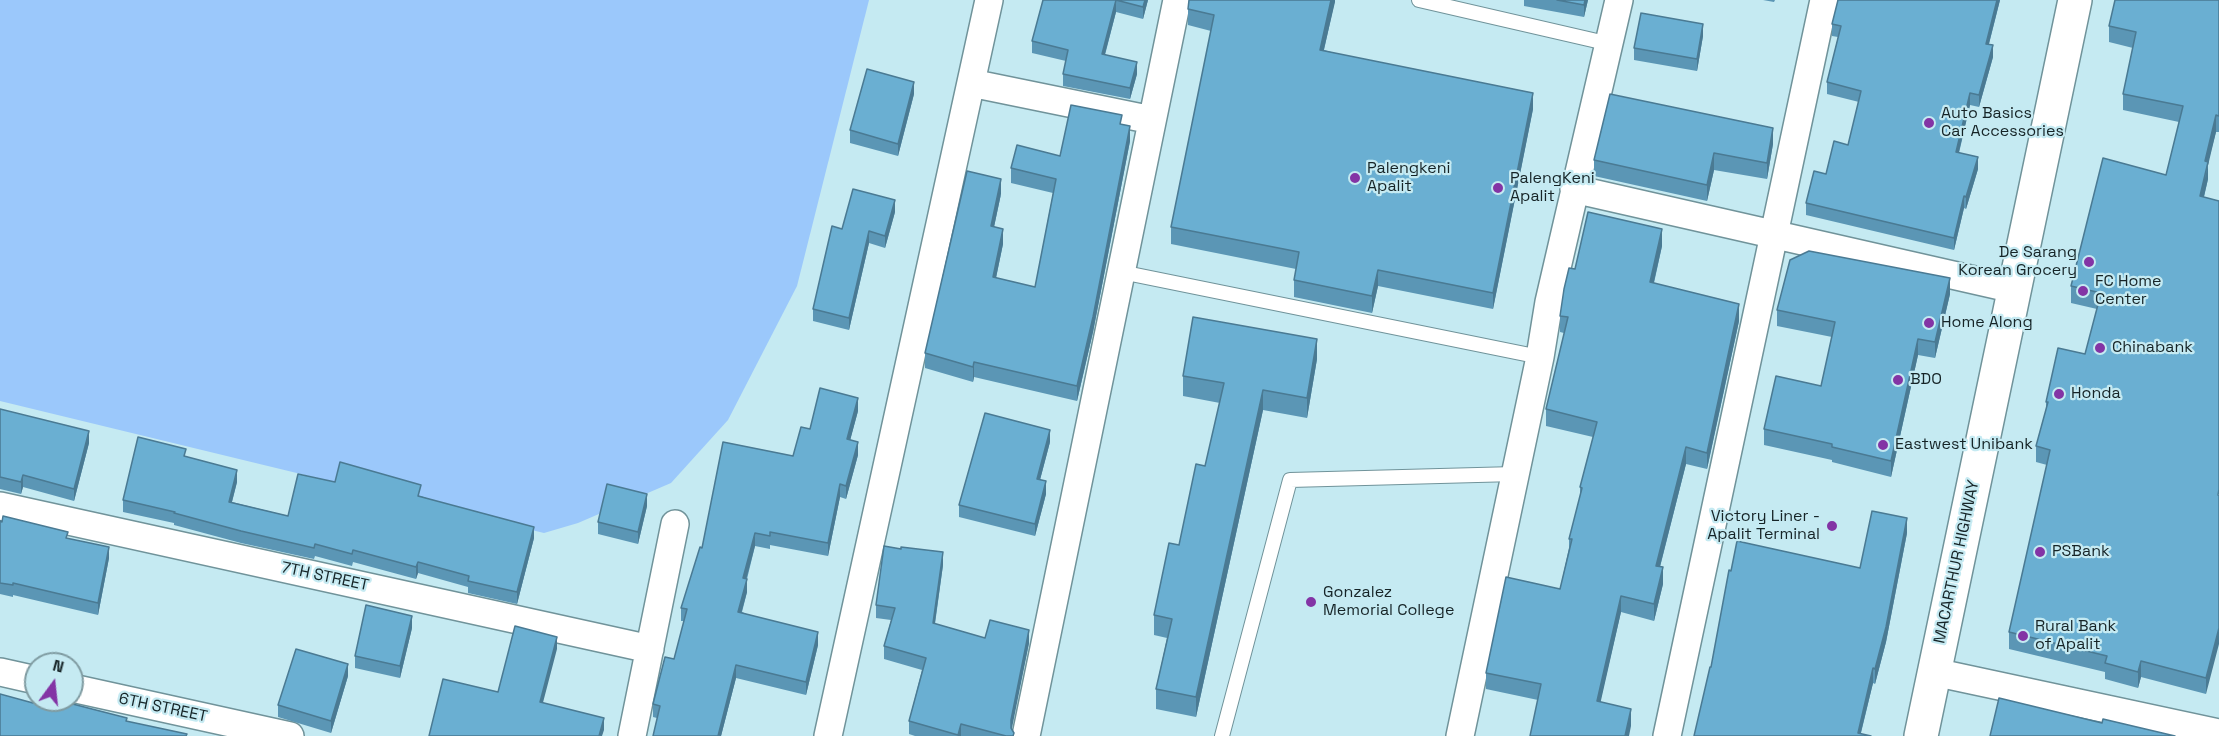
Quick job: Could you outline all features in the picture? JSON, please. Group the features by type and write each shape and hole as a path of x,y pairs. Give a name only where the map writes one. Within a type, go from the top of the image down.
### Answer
{"highway":[{"name":"MACARTHUR HIGHWAY","path":"1921,736 2075,0"}],"street":[{"path":"828,736 989,0"},
{"path":"1026,736 1177,0"},
{"path":"1460,736 1574,189 1620,0"},
{"path":"1667,736 1824,0"},
{"path":"971,83 1152,120"},
{"path":"1574,189 2014,289"},
{"name":"7TH STREET","path":"0,506 650,649"},
{"path":"632,736 675,524"},
{"path":"0,672 24,677"},
{"path":"1934,672 2219,733"},
{"name":"6TH STREET","path":"84,691 290,736"}],"lane":[{"path":"1419,0 1610,44"},
{"path":"1121,272 1540,357"},
{"path":"1222,736 1290,480 1515,474"}],"water":[{"path":"0,0 869,0 797,286 728,420 671,483 578,523 544,533 0,401"}],"building":[{"path":"1043,0 1116,0 1102,54 1137,62 1130,88 1063,74 1068,50 1032,41"},
{"path":"1116,0 1145,0 1143,7"},
{"path":"1189,0 1331,0 1320,50 1533,93 1493,293 1378,270 1372,296 1294,280 1299,252 1171,227 1214,15 1188,9"},
{"path":"1557,0 1585,0 1584,5"},
{"path":"1838,0 1997,0 1986,44 1993,45 1979,95 1970,93 1956,152 1978,157 1966,197 1964,196 1954,238 1806,203 1814,171 1826,174 1834,141 1848,145 1861,91 1827,82 1841,26 1832,24"},
{"path":"2115,0 2219,0 2219,116 2216,115 2205,161 2208,162 2200,196 2219,201 2219,628 2206,678 2141,661 2138,672 2105,663 2107,656 2009,632 2050,450 2036,446 2048,402 2046,402 2058,348 2085,354 2101,293 2071,286 2103,158 2166,175 2183,106 2123,94 2136,32 2109,26"},
{"path":"1641,13 1703,24 1697,59 1634,48"},
{"path":"867,69 914,82 898,144 850,130"},
{"path":"1610,94 1773,128 1767,163 1714,153 1707,185 1594,160"},
{"path":"1071,105 1122,115 1120,124 1130,126 1093,317 1077,386 974,362 973,367 925,353 967,171 1001,179 991,226 1003,229 993,277 1035,287 1056,179 1011,168 1017,145 1060,156"},
{"path":"853,189 895,200 885,236 869,231 849,318 813,309 832,226 842,229"},
{"path":"1588,212 1662,229 1650,282 1739,304 1707,453 1686,447 1656,566 1663,567 1654,604 1621,596 1597,701 1631,709 1625,736 1530,736 1541,684 1486,673 1506,577 1560,589 1572,539 1569,539 1582,488 1580,487 1597,422 1546,409 1568,317 1560,316 1564,289 1569,268 1575,269"},
{"path":"1809,251 1950,278 1935,342 1918,339 1891,461 1832,447 1832,444 1764,429 1776,376 1821,386 1835,322 1777,310 1790,260"},
{"path":"1193,317 1317,339 1307,398 1263,390 1196,697 1156,689 1172,619 1154,615 1169,543 1179,545 1196,464 1205,466 1224,383 1183,376"},
{"path":"820,388 858,398 847,439 858,442 846,486 840,484 828,543 770,532 770,536 755,533 743,578 747,579 738,612 818,632 806,682 736,665 718,736 653,736 660,706 653,704 665,657 674,659 687,609 681,608 700,547 702,548 723,442 793,456 801,427 810,429"},
{"path":"0,409 89,431 74,489 23,475 21,482 0,477"},
{"path":"985,413 1050,430 1037,479 1046,481 1035,524 959,505"},
{"path":"138,437 186,449 184,456 237,470 229,502 288,516 298,474 335,482 340,462 421,485 418,496 534,527 517,592 468,581 469,576 418,562 416,567 353,550 352,554 315,544 314,548 123,500"},
{"path":"607,484 647,494 638,532 598,522"},
{"path":"1872,511 1907,518 1886,627 1875,669 1873,668 1858,733 1871,736 1694,736 1737,541 1860,568"},
{"path":"3,516 68,532 66,538 109,547 98,603 13,583 13,585 0,583 0,521 2,522"},
{"path":"884,546 943,552 933,623 985,638 990,620 1029,630 1011,720 1013,736 961,724 958,735 909,721 926,658 884,646 895,608 876,605"},
{"path":"366,605 412,616 400,666 355,656"},
{"path":"515,626 557,637 540,702 604,718 599,736 429,736 443,679 498,692"},
{"path":"296,649 348,664 331,721 278,705"},
{"path":"0,694 24,701 24,712 84,712 84,707 127,718 126,721 187,734 186,736 0,736"},
{"path":"1999,698 2102,723 2103,719 2175,736 1990,736"}],"place":[{"name":"Auto Basics Car Accessories","path":"1929,123"},
{"name":"Palengkeni Apalit","path":"1355,178"},
{"name":"PalengKeni Apalit","path":"1498,188"},
{"name":"De Sarang Korean Grocery","path":"2089,262"},
{"name":"FC Home Center","path":"2083,291"},
{"name":"Home Along","path":"1929,323"},
{"name":"Chinabank","path":"2100,348"},
{"name":"BDO","path":"1898,380"},
{"name":"Honda","path":"2059,394"},
{"name":"Eastwest Unibank","path":"1883,445"},
{"name":"Victory Liner - Apalit Terminal","path":"1832,526"},
{"name":"PSBank","path":"2040,552"},
{"name":"Gonzalez Memorial College","path":"1311,602"},
{"name":"Rural Bank of Apalit","path":"2023,636"}]}
